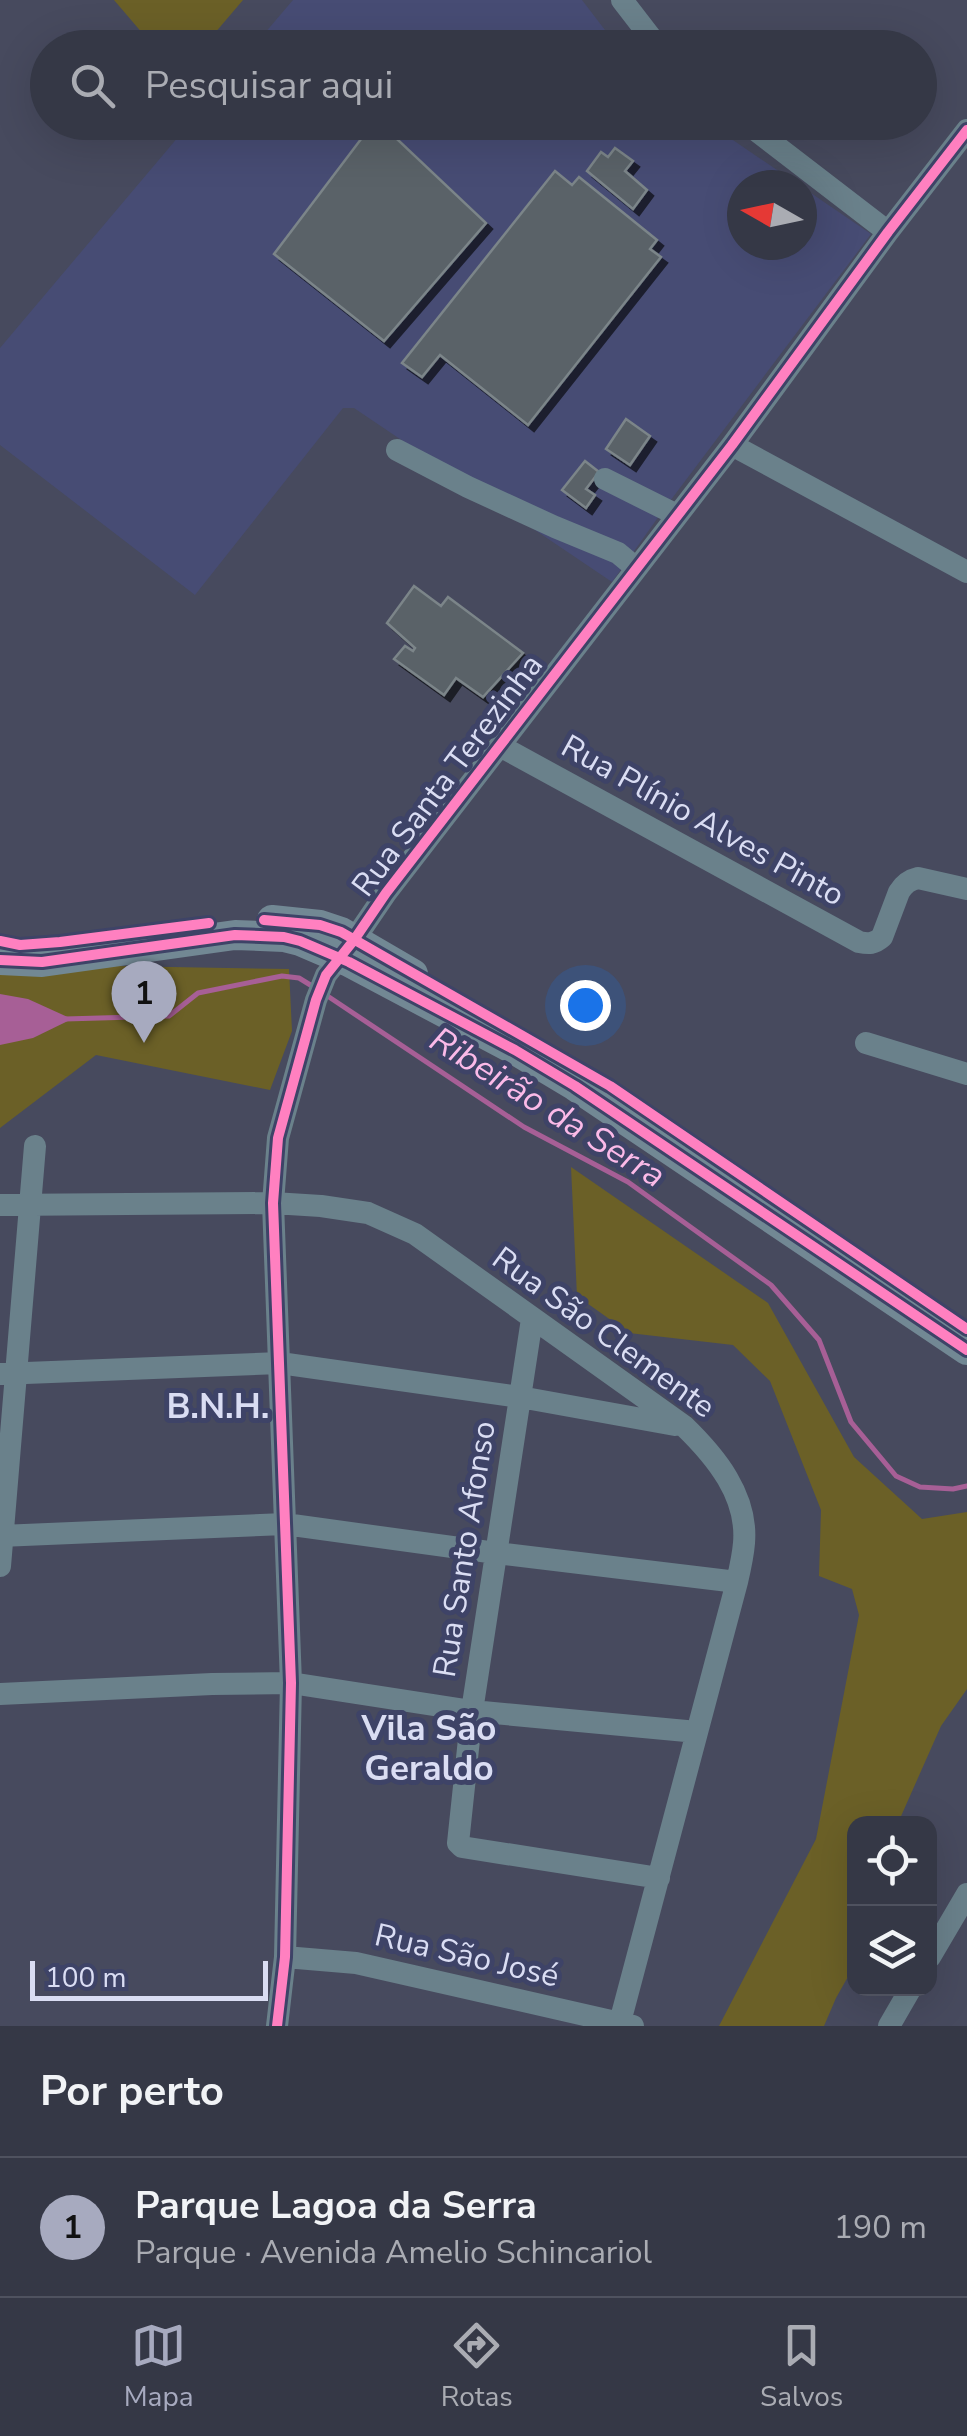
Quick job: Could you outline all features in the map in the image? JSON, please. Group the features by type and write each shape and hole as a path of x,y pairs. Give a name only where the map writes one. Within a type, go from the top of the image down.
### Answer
{"main road":[{"path":"0,942 60,942 228,920 320,925 332,963 610,1086 967,1329"},
{"path":"0,960 42,962 235,935 284,937 515,1050 575,1086 967,1350"}],"street":[{"path":"622,0 645,30"},
{"name":"Rua Santa Terezinha","path":"277,2026 285,1957 291,1683 273,1202 278,1138 332,963 732,445 967,130"},
{"path":"768,140 888,232"},
{"path":"732,445 967,572"},
{"path":"397,450 555,528 618,553 636,568"},
{"path":"605,480 677,515"},
{"name":"Rua Plínio Alves Pinto","path":"500,746 859,942 869,944 882,937 903,886 912,879 967,889"},
{"path":"866,1043 967,1074"},
{"path":"0,1566 8,1373 35,1146"},
{"name":"Rua São Clemente","path":"0,1205 273,1202 368,1214 415,1234 684,1426 725,1472 740,1508 745,1540 626,2024"},
{"name":"Rua Santo Afonso","path":"532,1319 472,1711 458,1839 462,1847 659,1878"},
{"path":"8,1373 280,1363 520,1397 684,1426"},
{"path":"1,1536 285,1524 737,1582"},
{"path":"0,1694 291,1683 472,1711 697,1732"},
{"path":"937,1944 967,1894"},
{"name":"Rua São José","path":"285,1957 356,1963 626,2024"},
{"path":"889,2026 906,1996"},
{"path":"524,2026 533,2003"}],"shaded area":[{"path":"114,0 243,0 217,30 140,30"},
{"path":"293,0 582,0 605,30 267,30"},
{"path":"176,140 733,140 777,170 727,170 727,260 817,260 817,197 871,234 612,582 354,408 343,408 195,595 0,445 0,348"},
{"path":"0,964 289,969 292,1031 270,1090 96,1055 0,1128"},
{"path":"0,994 28,999 72,1019 33,1038 0,1045"},
{"path":"571,1167 768,1303 854,1457 922,1519 967,1512 967,1689 941,1726 901,1816 847,1816 847,1978 824,2026 719,2026 816,1839 859,1615 852,1589 819,1576 821,1510 770,1381 733,1345 629,1333 577,1296"}],"building":[{"path":"360,140 398,140 486,223 384,341 274,254"},
{"path":"615,148 633,161 625,171 647,190 633,209 587,171 601,152 608,157"},
{"path":"555,171 572,185 579,177 657,240 650,249 661,257 528,425 440,355 422,377 402,363"},
{"path":"626,419 650,436 630,465 606,449"},
{"path":"585,461 599,472 586,489 595,495 586,508 562,490"},
{"path":"414,586 441,606 448,597 523,653 483,697 456,678 444,695 394,659 405,646 413,651 415,648 387,623"}],"waterway":[{"name":"Ribeirão da Serra","path":"65,1019 169,1016 198,993 282,976 299,978 312,986"},
{"name":"Ribeirão da Serra","path":"326,995 524,1127 628,1182 771,1285 819,1340 851,1422 896,1476 920,1487 967,1486"}],"cycle path":[{"path":"277,2026 285,1957 291,1683 273,1203 278,1138 316,1000 326,975 386,893 732,445 967,130"},
{"path":"264,920 320,925 341,932 610,1086 967,1329"},
{"path":"0,941 20,945 60,942 209,923"},
{"path":"0,960 42,962 235,935 300,941 349,962 575,1086 967,1350"}],"place":[{"name":"Parque Lagoa da Serra","path":"144,1043"}],"district":[{"name":"B.N.H.","path":"218,1406"},
{"name":"Vila São Geraldo","path":"429,1748"}]}
